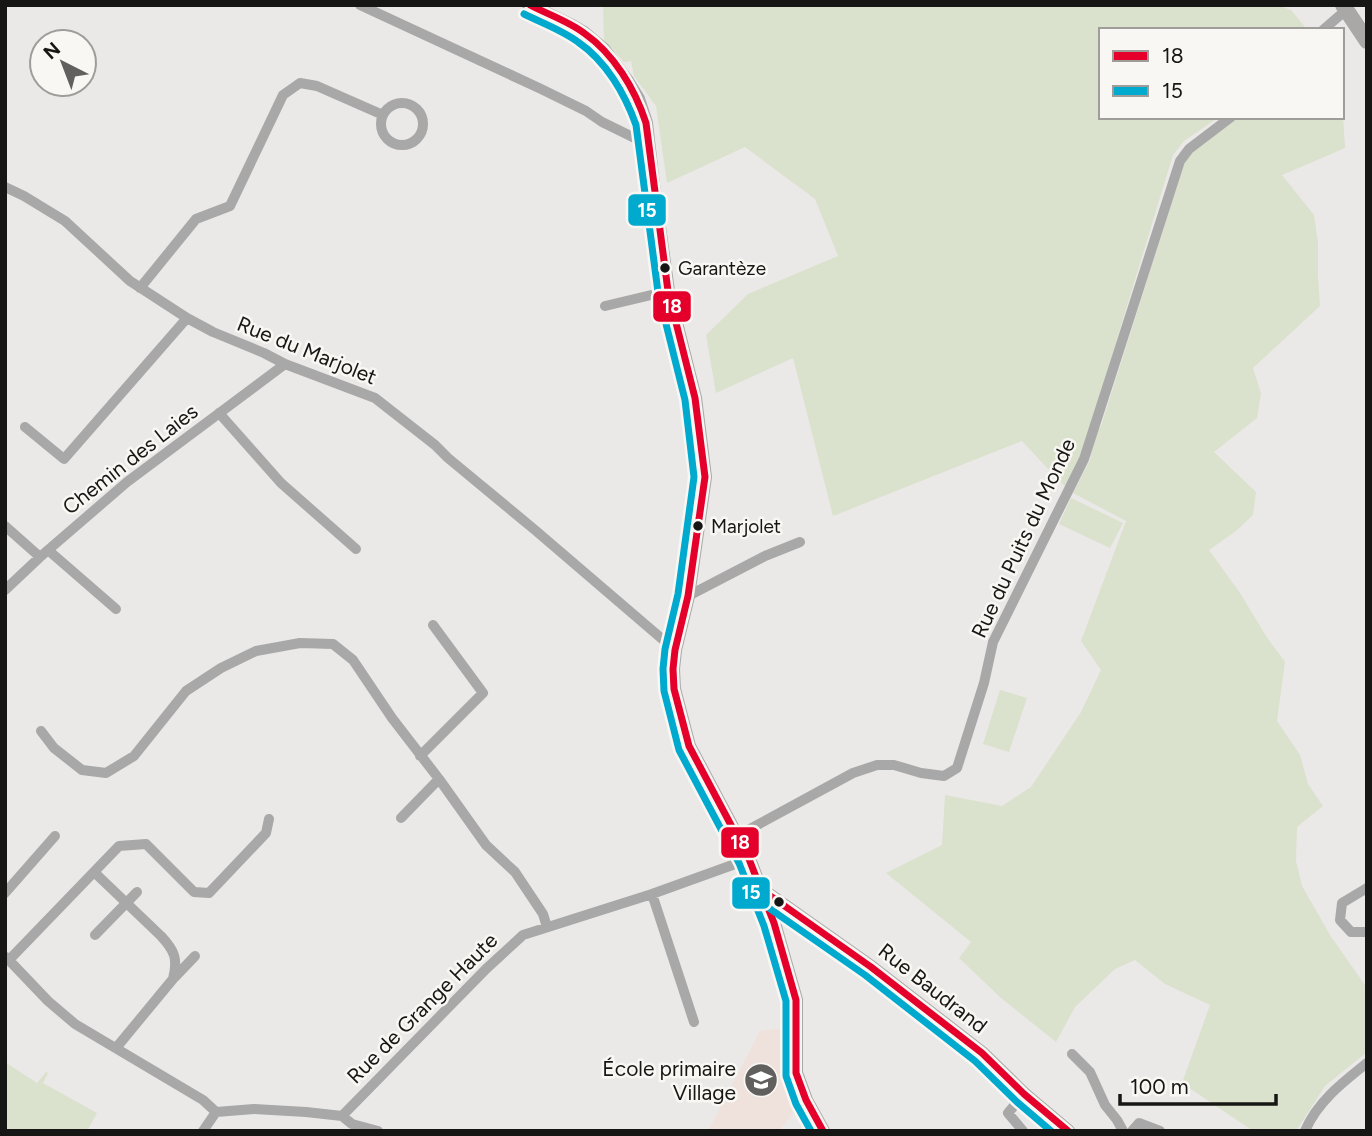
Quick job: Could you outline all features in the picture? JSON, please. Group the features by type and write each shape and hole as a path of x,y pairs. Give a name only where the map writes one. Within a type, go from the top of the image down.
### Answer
{"main road":[{"path":"1344,7 1367,41"}],"street":[{"path":"360,5 539,88 649,145"},
{"path":"529,5 584,33 603,49 638,99 646,123 667,290 695,398 705,477 688,596 675,650 674,689 688,746 749,859 774,923 796,1000 796,1073 806,1100 823,1131"},
{"path":"1325,28 1344,7"},
{"path":"140,288 196,219 230,206 283,95 300,83 317,86 383,115"},
{"name":"Rue du Puits du Monde","path":"737,836 853,773 877,765 894,765 944,776 957,768 985,683 993,642 1084,459 1180,161 1189,149 1228,119"},
{"name":"Rue du Marjolet","path":"5,187 65,221 130,281 187,318 285,364 380,402 435,445 675,650"},
{"path":"605,306 667,290"},
{"path":"25,427 64,459 187,318"},
{"name":"Chemin des Laies","path":"5,590 127,482 285,364"},
{"path":"219,413 281,483 356,549"},
{"path":"5,526 116,609"},
{"path":"688,596 765,556 800,542"},
{"path":"420,756 483,693 433,625"},
{"path":"41,731 54,748 82,770 106,773 134,756 186,691 221,668 256,650 300,643 333,644 353,660 486,845 515,873 543,914 547,927"},
{"path":"401,818 439,779"},
{"path":"269,818 266,833 209,893 194,892 146,844 119,846 7,959 75,1024 203,1100 216,1112 254,1110 342,1116 351,1127 378,1131"},
{"path":"5,893 54,836"},
{"name":"Rue de Grange Haute","path":"342,1116 486,969 523,935 652,894 749,859"},
{"path":"94,872 172,947 176,957 173,979"},
{"path":"1367,888 1342,903 1340,920 1351,932 1367,932"},
{"name":"Rue Baudrand","path":"762,890 871,967 982,1054 1068,1131"},
{"path":"96,935 137,892"},
{"path":"652,894 694,1021"},
{"path":"774,923 798,914"},
{"path":"116,1048 195,956"},
{"path":"1072,1054 1090,1072 1105,1105 1123,1131"},
{"path":"1305,1131 1308,1122 1337,1087 1367,1063"},
{"path":"1023,1131 1008,1113 1024,1094"},
{"path":"203,1131 216,1112"},
{"path":"1132,1131 1139,1123 1160,1131"}],"shaded area":[{"name":"École primaire Village","path":"784,1028 785,1068 797,1108 779,1131 708,1131 760,1031"}],"green space":[{"path":"603,5 1277,5 1291,10 1305,27 1099,28 1099,119 1216,119 1184,141 1173,155 1081,457 1066,487 1022,441 833,516 793,358 716,393 706,335 748,294 838,256 815,199 745,147 667,183 656,106 634,76 631,61 624,62 604,40"},
{"path":"1234,119 1343,119 1345,148 1282,175 1314,215 1318,243 1320,306 1253,368 1261,393 1257,418 1214,452 1256,492 1253,515 1209,550 1285,662 1277,721 1300,755 1308,784 1323,806 1297,827 1296,861 1302,886 1330,935 1367,988 1367,1052 1325,1086 1296,1131 1253,1131 1182,1083 1210,1005 1165,984 1135,960 1115,969 1075,1007 1056,1042 1001,998 959,958 971,942 886,873 942,845 945,795 1002,806 1031,787 1081,712 1101,670 1081,641 1126,521 1073,493 1090,460 1095,434 1101,426 1184,164 1191,151"},
{"path":"1071,498 1123,523 1110,548 1059,524"},
{"path":"1000,690 1027,698 1009,752 983,744"},
{"path":"5,1062 37,1083 48,1073 43,1083 97,1113 87,1131 5,1131"}],"transit line":[{"name":"18","path":"530,5 578,29 605,51 629,85 646,123 668,291 695,398 705,477 688,596 675,650 674,689 689,746 749,859 774,923 796,1000 796,1073 806,1100 823,1131"},
{"name":"15","path":"524,14 559,30 588,50 606,68 620,90 636,125 658,292 685,400 694,477 678,594 665,649 664,691 679,750 739,863 764,926 786,1001 786,1076 796,1104 811,1131"},
{"name":"18","path":"762,890 871,967 982,1053 1024,1094 1068,1131"},
{"name":"15","path":"756,899 865,975 975,1061 1051,1131"}],"place":[{"name":"Garantèze","path":"665,268"},
{"name":"Marjolet","path":"698,526"},
{"name":"École primaire Village","path":"761,1080"}]}
